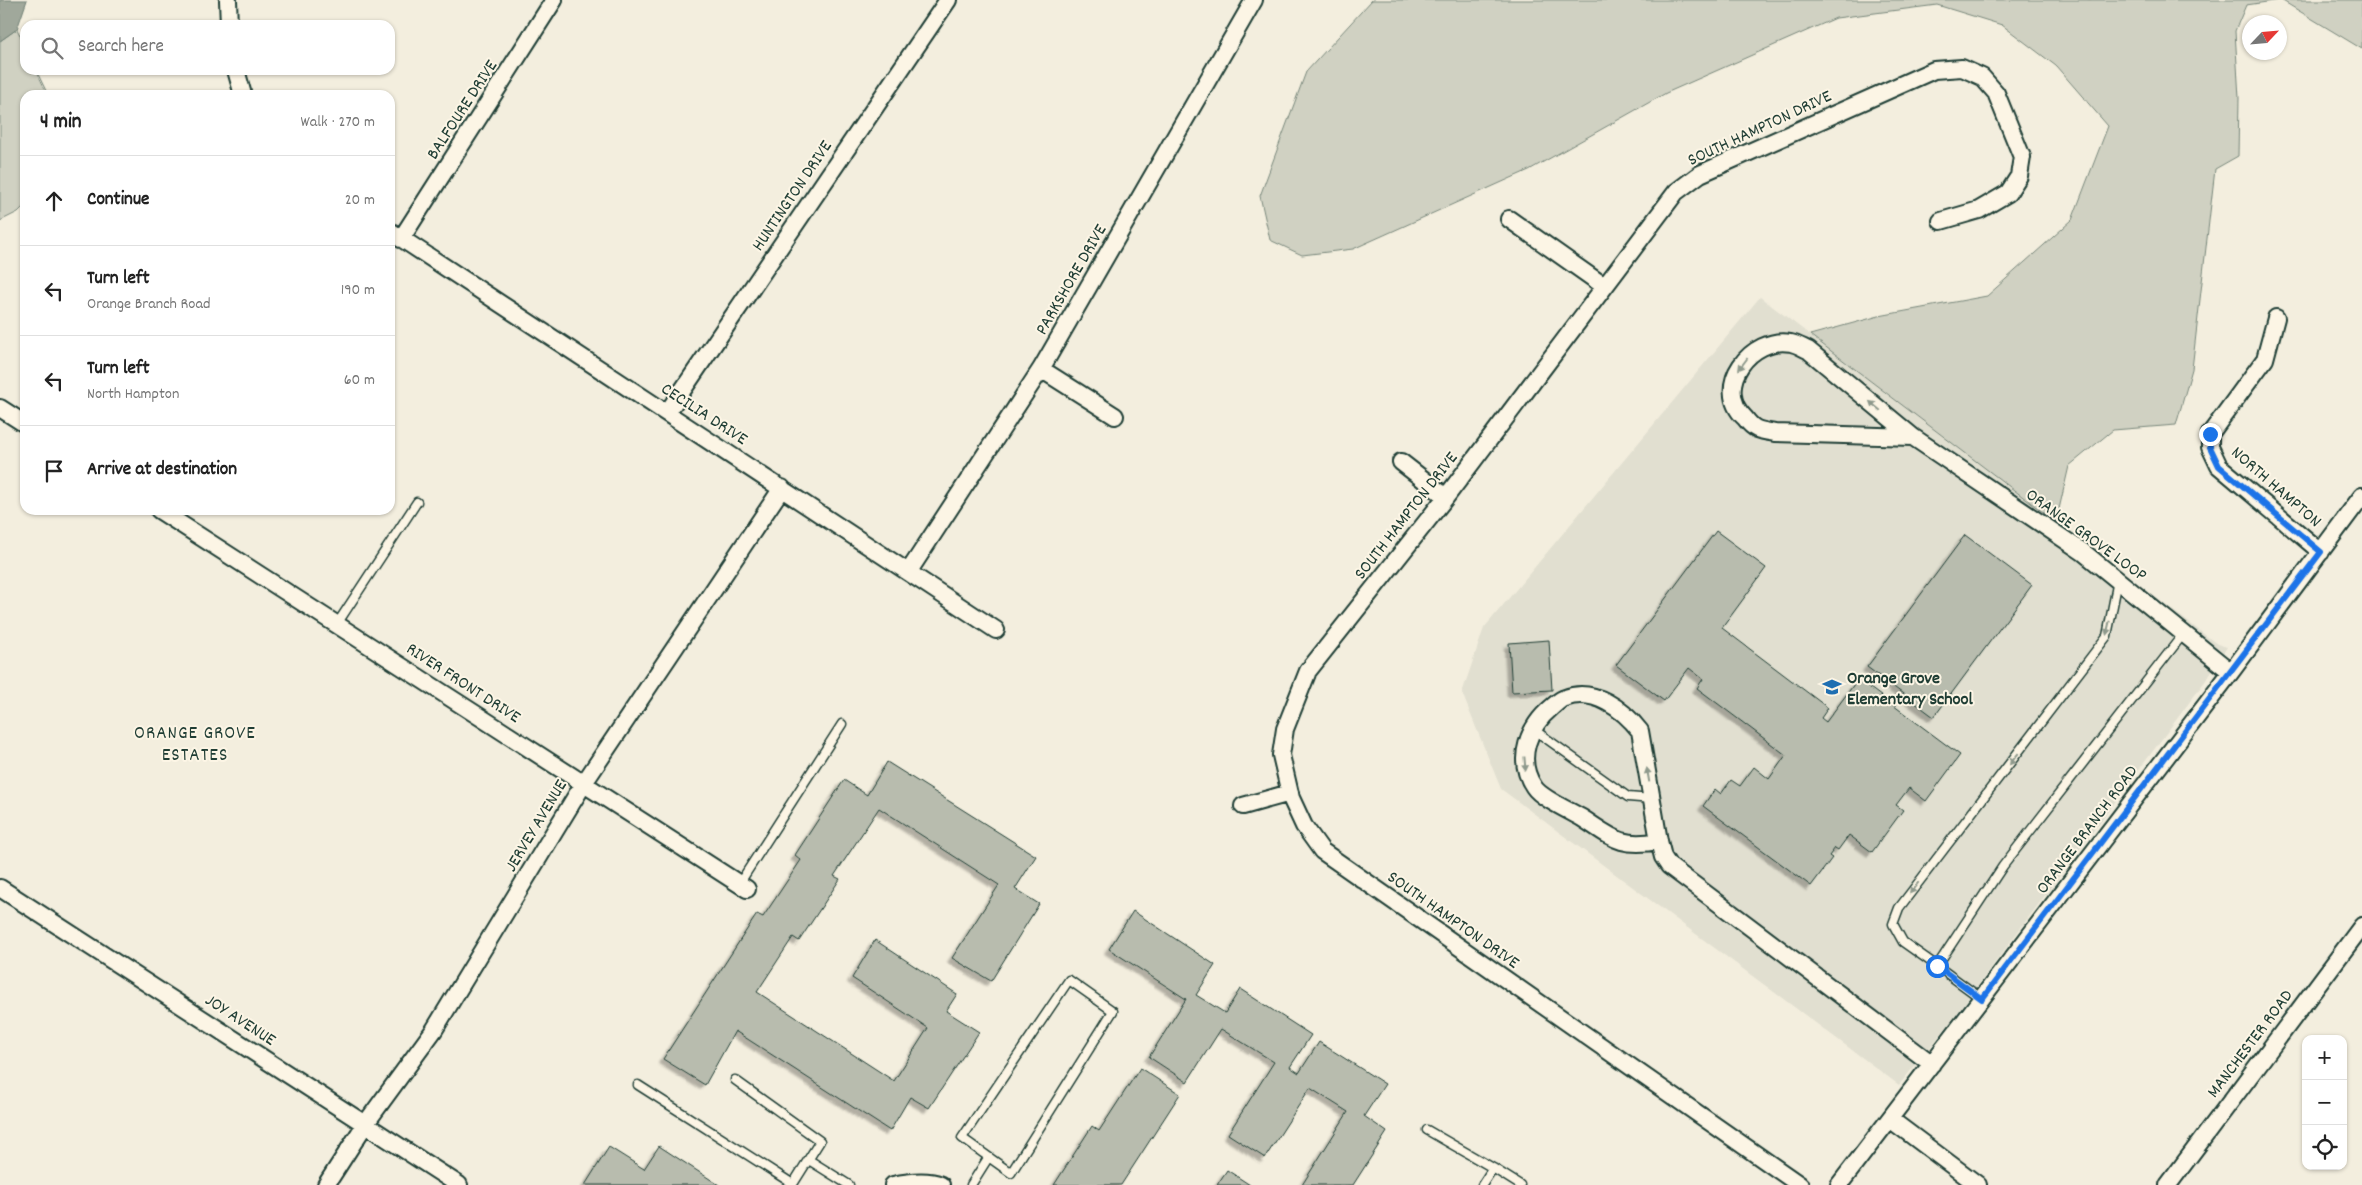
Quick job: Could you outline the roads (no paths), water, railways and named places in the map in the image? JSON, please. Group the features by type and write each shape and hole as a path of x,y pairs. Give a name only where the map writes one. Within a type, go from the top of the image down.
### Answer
{"street":[{"path":"228,0 229,20"},
{"name":"BALFOURE DRIVE","path":"396,235 554,0"},
{"name":"HUNTINGTON DRIVE","path":"667,413 948,0"},
{"name":"PARKSHORE DRIVE","path":"909,571 1041,369 1254,0"},
{"name":"SOUTH HAMPTON DRIVE","path":"1800,1185 1322,851 1304,826 1290,793 1281,755 1285,729 1308,671 1446,497 1676,192 1700,174 1934,70 1962,68 1982,77 1996,93 2022,157 2019,176 2008,193 1979,210 1941,221"},
{"path":"237,75 242,90"},
{"path":"1509,219 1604,286"},
{"name":"CECILIA DRIVE","path":"396,235 996,630"},
{"name":"NORTH HAMPTON","path":"2276,318 2265,359 2210,434 2210,447 2219,466 2321,552"},
{"name":"ORANGE GROVE LOOP","path":"1913,437 1775,433 1755,428 1742,416 1734,402 1733,385 1737,371 1750,354 1763,345 1778,342 1792,343 1808,350 1913,437 2083,552 2231,672"},
{"path":"1041,369 1115,416"},
{"path":"0,408 20,421"},
{"path":"1401,462 1446,497"},
{"name":"JERVEY AVENUE","path":"326,1185 366,1123 434,1030 584,783 782,488"},
{"name":"ORANGE BRANCH ROAD","path":"1839,1185 2231,672 2362,496"},
{"name":"RIVER FRONT DRIVE","path":"167,515 743,887"},
{"path":"1659,841 1637,845 1620,842 1535,790 1527,775 1524,758 1533,729 1539,718 1564,698 1586,696 1609,702 1631,719 1640,731 1659,841 1663,857 1669,866 1932,1064"},
{"path":"1243,806 1290,793"},
{"name":"JOY AVENUE","path":"0,888 366,1123 459,1185"},
{"name":"MANCHESTER ROAD","path":"2168,1185 2362,926"},
{"path":"1890,1119 1978,1185"},
{"path":"893,1185 906,1182 941,1185"}],"lane":[{"path":"337,624 417,502"},
{"path":"1982,999 1903,942 1893,924 1899,908 2107,636 2118,580"},
{"path":"1937,966 2003,866 2184,633"},
{"path":"743,887 842,724"},
{"path":"1533,729 1628,797 1652,799"},
{"path":"1069,980 1113,1011 1011,1173 988,1158 962,1138 1069,980"},
{"path":"638,1085 793,1184 820,1142 735,1080"},
{"path":"1427,1130 1520,1185"},
{"path":"971,1185 988,1158"},
{"path":"809,1160 849,1185"},
{"path":"1482,1185 1492,1168"}],"place":[{"name":"Orange Grove Elementary School","path":"1832,687"}],"district":[{"name":"ORANGE GROVE ESTATES","path":"195,742"}]}
